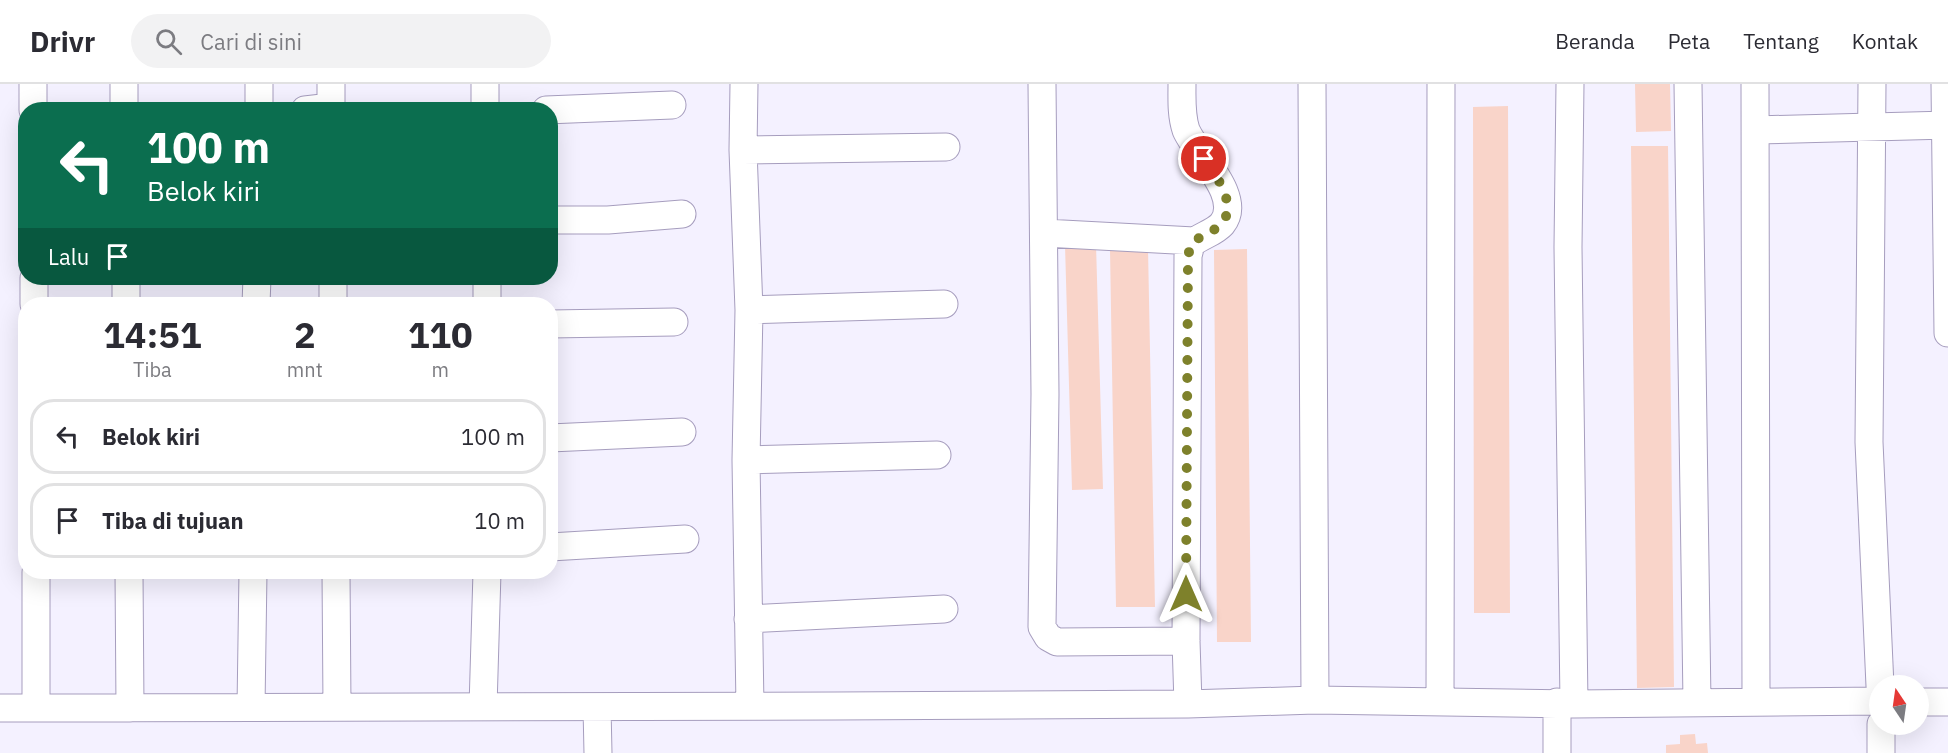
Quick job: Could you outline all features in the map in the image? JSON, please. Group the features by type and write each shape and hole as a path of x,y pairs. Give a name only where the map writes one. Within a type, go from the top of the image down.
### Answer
{"street":[{"path":"33,84 33,102"},
{"path":"124,84 124,102"},
{"path":"259,84 259,102"},
{"path":"484,84 485,102"},
{"path":"744,84 743,150 748,310 746,460 750,706"},
{"path":"1042,84 1045,394 1042,627 1044,633 1057,642 1186,642"},
{"path":"1182,84 1185,128 1215,173 1227,204 1222,224 1194,241 1188,256 1186,642 1188,704"},
{"path":"1312,84 1315,700"},
{"path":"1440,701 1441,84"},
{"path":"1557,753 1566,703 1570,84"},
{"path":"1688,84 1697,702"},
{"path":"1755,84 1756,702"},
{"path":"1872,84 1869,442 1880,675"},
{"path":"1945,84 1948,333"},
{"path":"558,110 672,105"},
{"path":"1756,130 1947,125"},
{"path":"743,150 946,147"},
{"path":"558,220 608,220 682,214"},
{"path":"1044,233 1194,241"},
{"path":"748,310 944,304"},
{"path":"558,324 674,322"},
{"path":"558,438 682,432"},
{"path":"746,460 937,455"},
{"path":"558,547 685,540"},
{"path":"36,579 36,708"},
{"path":"129,579 130,708"},
{"path":"251,707 253,579"},
{"path":"336,579 337,707"},
{"path":"483,707 487,579"},
{"path":"748,619 944,609"},
{"path":"0,708 1188,704 1315,700 1566,703 1869,701"},
{"path":"1929,702 1948,702"},
{"path":"597,707 598,753"},
{"path":"1881,735 1881,753"}],"building":[{"path":"1635,84 1670,84 1671,131 1636,132"},
{"path":"1508,106 1510,613 1474,613 1473,107"},
{"path":"1631,146 1668,146 1674,687 1637,688"},
{"path":"1096,244 1103,489 1072,490 1065,245"},
{"path":"1148,248 1155,607 1116,607 1110,249"},
{"path":"1247,249 1251,642 1217,642 1214,250"},
{"path":"1695,734 1696,744 1707,743 1708,753 1666,753 1666,745 1680,744 1680,735"}],"route":[{"path":"1186,594 1188,256 1191,244 1222,224 1227,211 1221,185 1204,159"}]}
